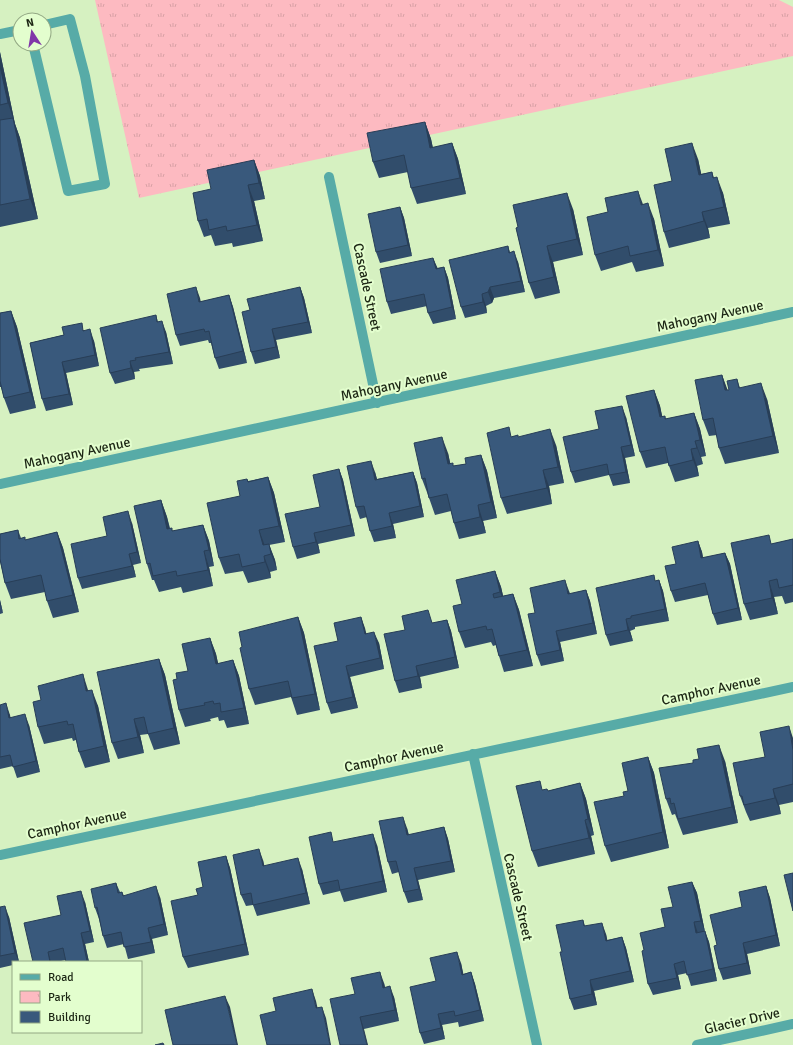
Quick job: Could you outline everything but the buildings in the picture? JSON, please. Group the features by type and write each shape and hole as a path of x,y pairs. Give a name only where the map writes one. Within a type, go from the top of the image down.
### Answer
{"street":[{"path":"35,52 68,191 105,184 84,76 70,19 52,23"},
{"path":"0,34 12,32"},
{"name":"Cascade Street","path":"329,177 377,403"},
{"name":"Mahogany Avenue","path":"0,484 793,312"},
{"name":"Camphor Avenue","path":"0,854 793,687"},
{"name":"Cascade Street","path":"472,754 537,1045"},
{"name":"Glacier Drive","path":"697,1045 793,1024"}],"green space":[{"path":"95,0 779,0 793,7 793,56 139,198"}]}
